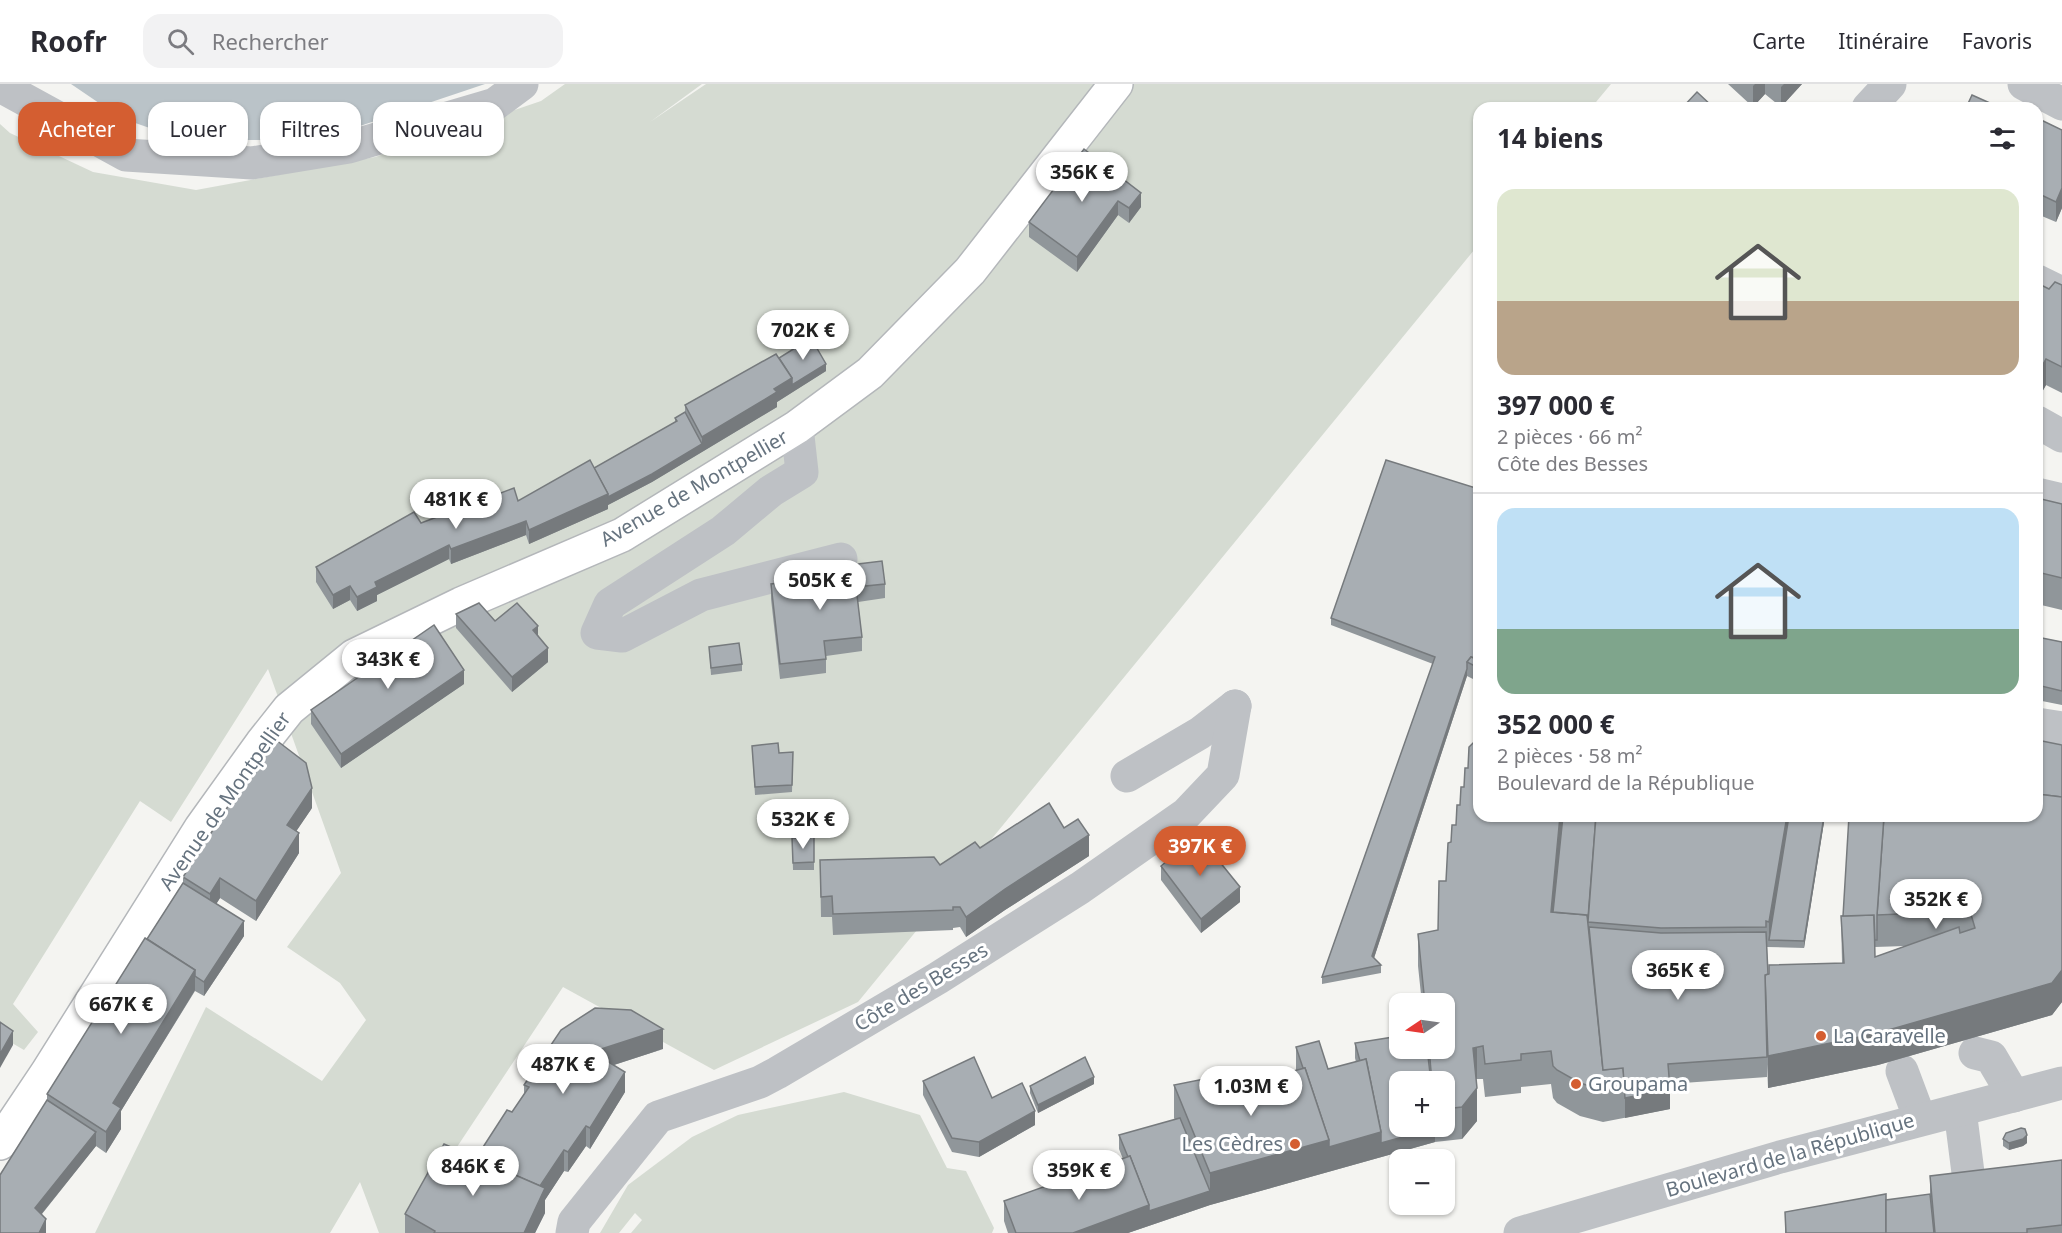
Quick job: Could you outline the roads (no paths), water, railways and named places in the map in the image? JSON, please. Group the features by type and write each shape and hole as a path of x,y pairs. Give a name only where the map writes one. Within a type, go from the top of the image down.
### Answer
{"main road":[{"name":"Avenue de Montpellier","path":"0,1143 47,1073 201,828 289,709 354,656 461,604 622,535 797,427 870,373 970,271 1116,84"}],"street":[{"path":"0,86 126,155 252,163 349,147 495,104 522,84"},
{"path":"1874,102 1890,84"},
{"path":"2024,84 2062,104"},
{"path":"2043,284 2062,293"},
{"path":"2043,425 2062,436"},
{"path":"797,427 802,472 771,491 723,531 610,604 597,633 622,636 701,595 841,559"},
{"path":"2043,495 2062,500"},
{"name":"Côte des Besses","path":"572,1233 573,1222 658,1117 760,1082 949,972 1080,888 1186,814 1223,775 1235,706 1200,733 1127,776"},
{"path":"2043,725 2062,729"},
{"path":"1975,1053 1991,1057 2014,1096"},
{"path":"1902,1071 1920,1119"},
{"name":"Boulevard de la République","path":"1520,1233 1780,1156 2062,1083"},
{"path":"1960,1110 1972,1204"}],"place":[{"name":"La Caravelle","path":"1821,1036"},
{"name":"Groupama","path":"1576,1084"},
{"name":"Les Cèdres","path":"1295,1144"}]}
